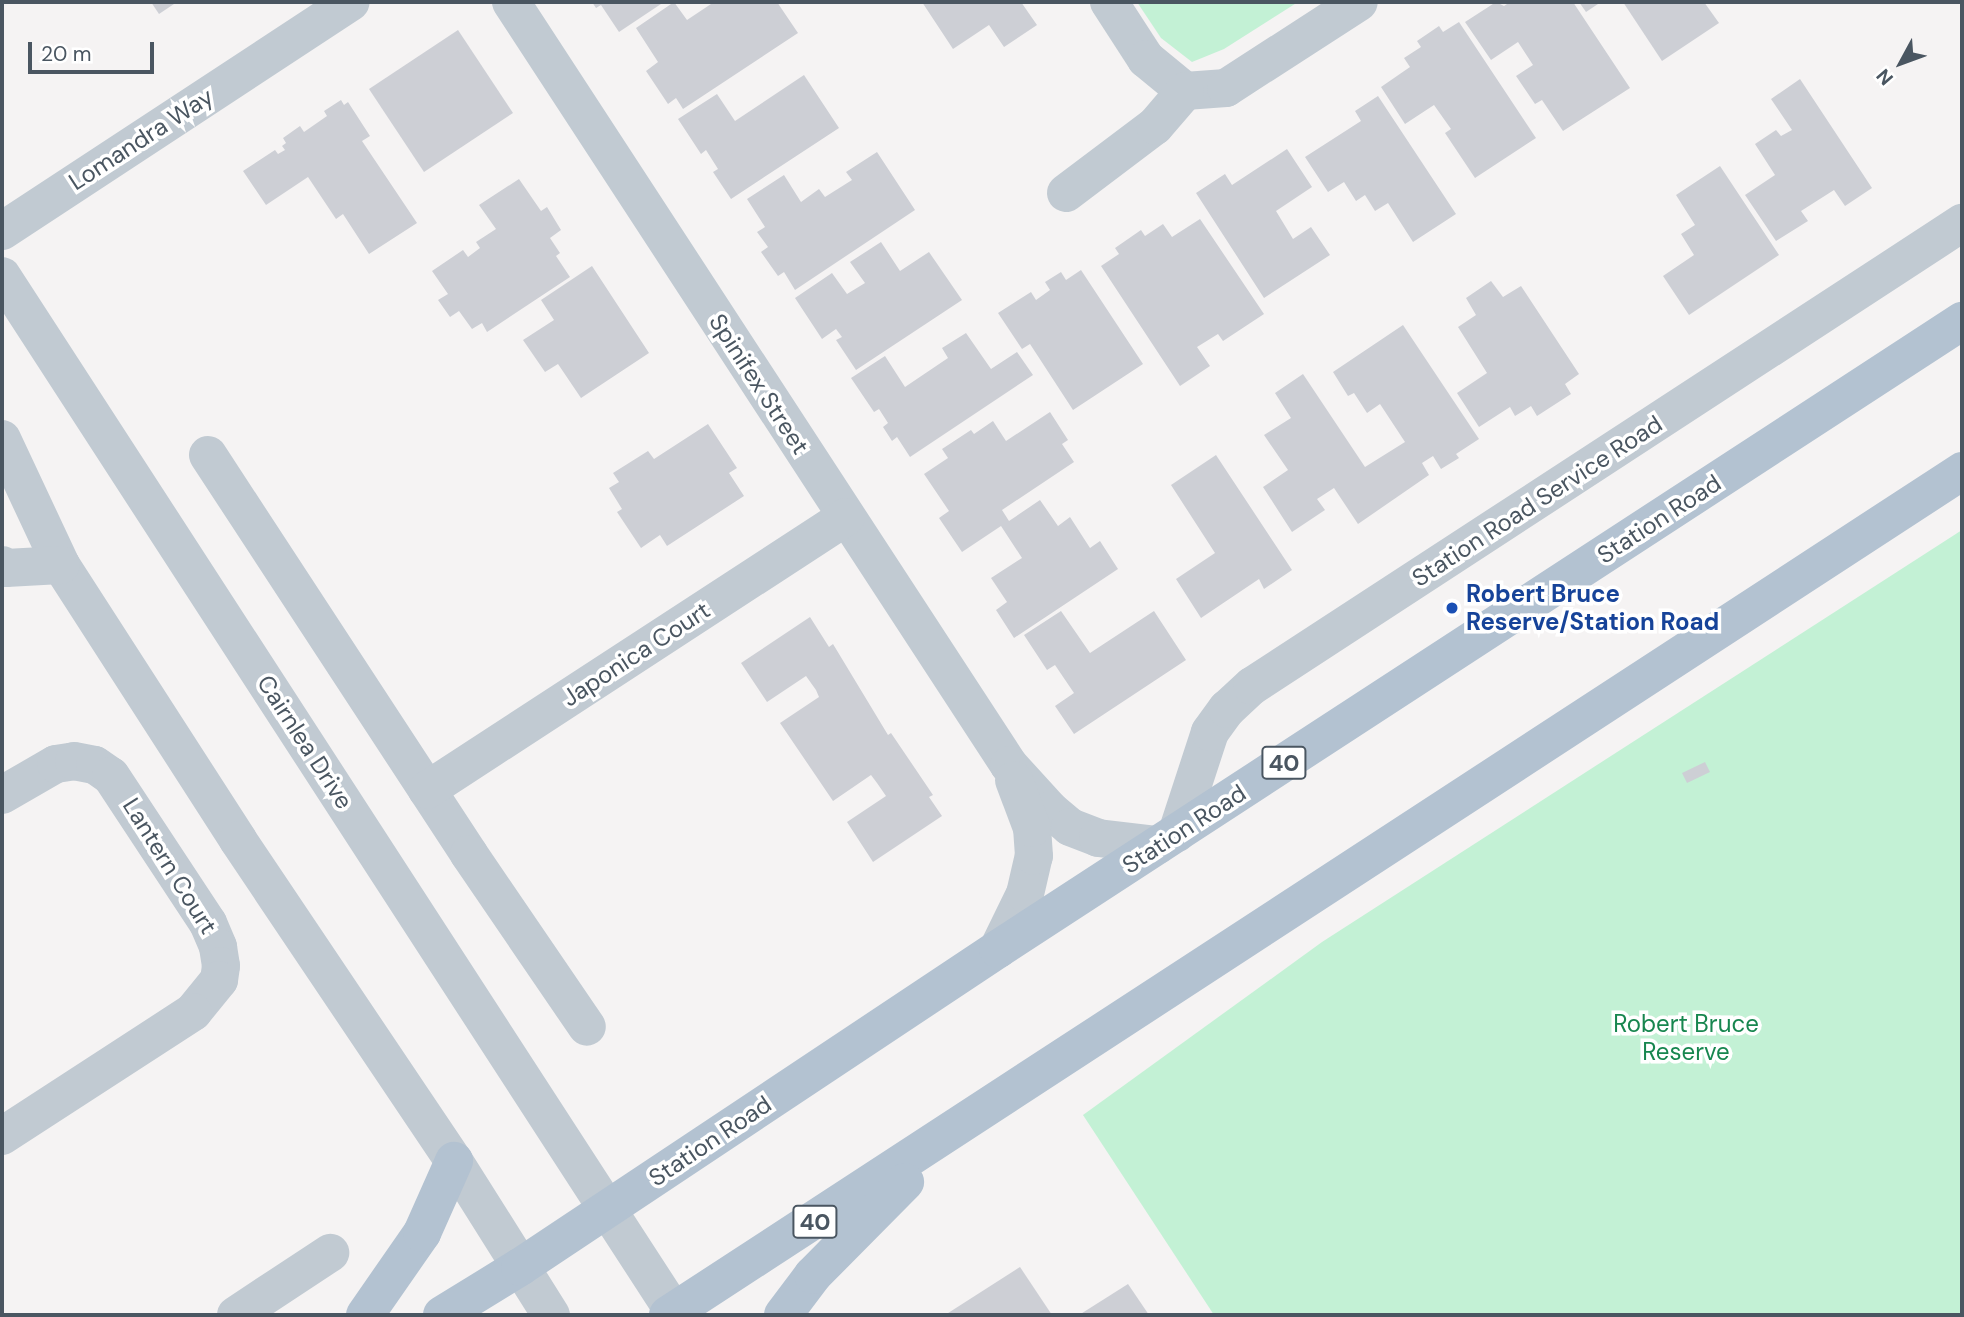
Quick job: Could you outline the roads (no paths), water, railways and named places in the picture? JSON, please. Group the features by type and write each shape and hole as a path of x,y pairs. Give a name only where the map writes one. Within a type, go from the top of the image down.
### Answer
{"main road":[{"name":"Station Road","path":"442,1315 520,1267 998,949 1962,321"},
{"name":"40","path":"672,1314 1962,471"},
{"path":"783,1315 813,1275 960,1126"},
{"path":"365,1315 422,1233 454,1161"}],"street":[{"name":"Lomandra Way","path":"2,231 351,2"},
{"name":"Spinifex Street","path":"511,2 1009,765 1050,810 1070,827 1098,838 1168,839"},
{"path":"1110,2 1146,59 1185,91 1226,88 1359,2"},
{"path":"1066,193 1155,126 1185,91"},
{"name":"Station Road Service Road","path":"1168,839 1210,732 1227,709 1252,686 1962,223"},
{"name":"Cairnlea Drive","path":"2,276 608,1208 672,1314"},
{"path":"2,439 61,565 239,840 454,1161 551,1315"},
{"path":"208,455 469,854 587,1027"},
{"name":"Japonica Court","path":"428,790 846,517"},
{"path":"2,565 6,568 61,565"},
{"name":"Lantern Court","path":"2,795 56,764 74,761 95,765 111,776 208,923 218,947 221,966 219,980 193,1012 2,1136"},
{"name":"Spinifex Street","path":"998,949 1025,894 1034,856 1032,828 1009,765"},
{"path":"236,1315 330,1253"}],"place":[{"name":"Robert Bruce Reserve/Station Road","path":"1452,608"}],"park label":[{"name":"Robert Bruce Reserve","path":"1686,1038"}]}
